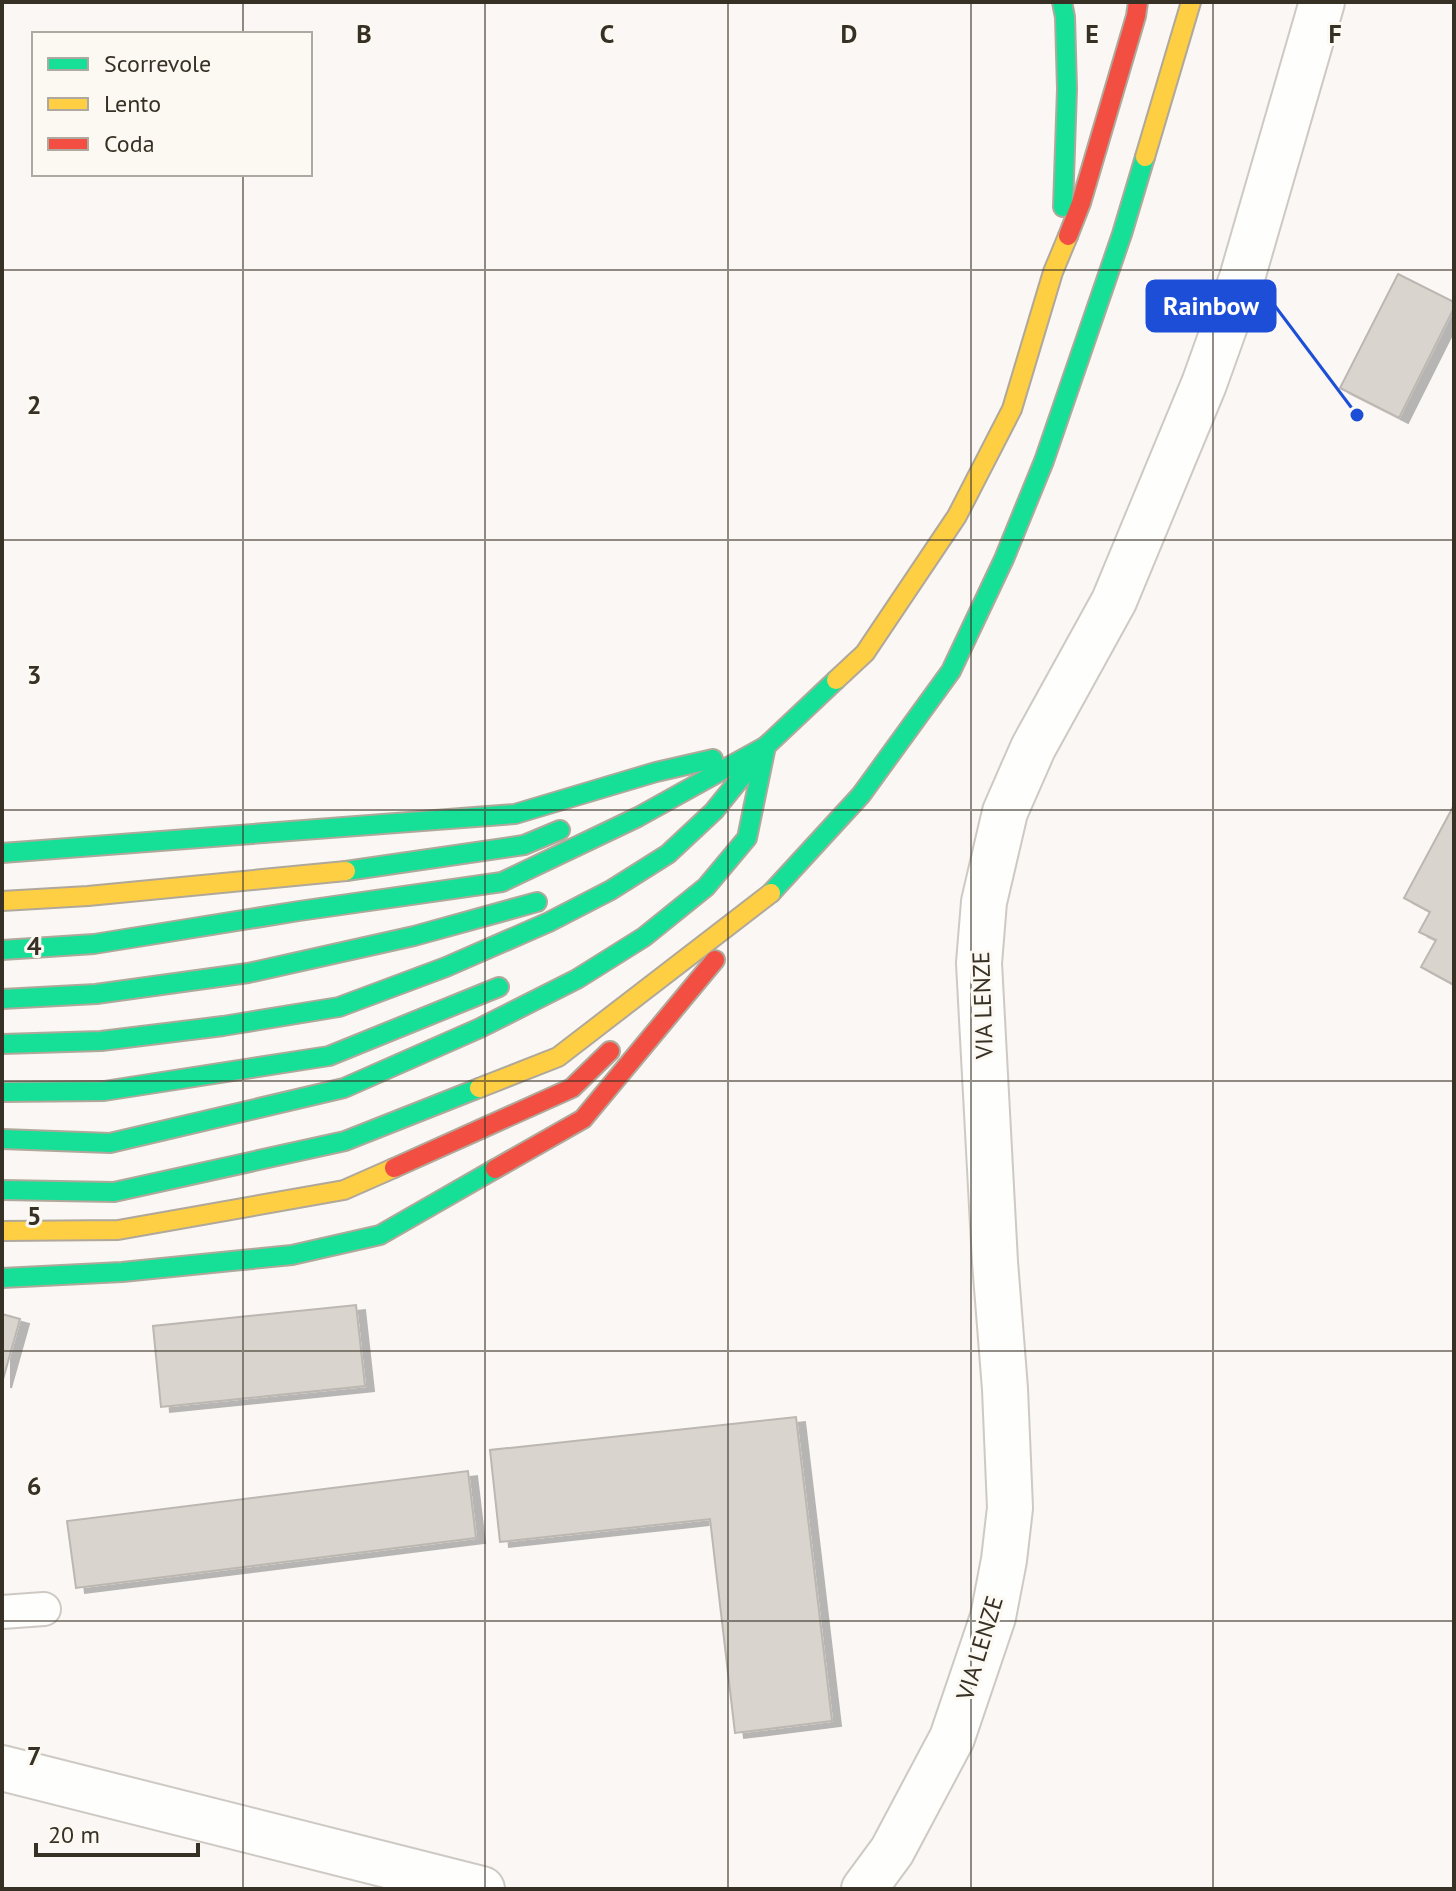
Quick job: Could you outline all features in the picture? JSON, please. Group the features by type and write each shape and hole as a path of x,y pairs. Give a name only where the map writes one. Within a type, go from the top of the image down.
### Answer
{"highway":[{"path":"1053,272 1065,194 1067,89 1062,2"},
{"path":"684,815 766,746 865,653 957,516 1012,409 1053,272 1081,203 1138,2"},
{"path":"2,1278 122,1272 292,1255 380,1235 583,1119 766,899 861,795 951,671 1004,559 1044,461 1122,234 1191,2"},
{"path":"1122,234 1144,95"},
{"path":"627,803 766,746"},
{"path":"735,811 766,746"},
{"path":"2,853 515,814 656,772 766,746"},
{"path":"2,950 94,944 502,882 638,817 766,746"},
{"path":"2,1044 101,1041 223,1026 339,1007 446,967 561,916 611,890 668,854 714,811 766,746"},
{"path":"2,1139 110,1143 344,1088 480,1028 577,979 644,937 706,887 747,838 766,746"},
{"path":"2,901 331,873 524,845 582,821"},
{"path":"2,999 96,994 248,973 414,936 528,906 554,894"},
{"path":"641,1021 766,899"},
{"path":"2,1190 114,1192 345,1141 558,1057 766,899"},
{"path":"2,1092 104,1091 329,1056 518,978"},
{"path":"2,1231 118,1230 344,1190 572,1088 618,1043"}],"street":[{"name":"VIA LENZE","path":"864,1889 892,1851 952,1738 993,1617 1004,1560 1010,1508 1007,1434 979,963 984,902 1001,827 1033,748 1114,601 1204,384 1242,278 1322,2"},
{"path":"2,1768 482,1889"}],"lane":[{"path":"2,1612 44,1609"}],"building":[{"path":"1398,274 1454,302 1454,308 1399,418 1340,388"},
{"path":"1454,805 1454,985 1421,967 1436,940 1419,932 1430,912 1404,898"},
{"path":"356,1305 365,1386 161,1407 153,1326"},
{"path":"2,1314 20,1319 2,1383"},
{"path":"796,1417 832,1721 735,1733 710,1519 500,1542 490,1450"},
{"path":"468,1471 476,1538 76,1588 67,1521"}],"traffic: fast":[{"path":"1062,2 1067,89 1063,207"},
{"path":"771,893 861,795 951,671 1004,559 1044,461 1122,234 1145,157"},
{"path":"2,950 94,944 502,882 638,817 766,746 836,680"},
{"path":"2,1139 110,1143 344,1088 480,1028 577,979 644,937 706,887 747,838 766,746"},
{"path":"2,853 515,814 656,772 713,759"},
{"path":"2,1044 101,1041 223,1026 339,1007 446,967 549,922 611,890 668,854 714,811 752,764"},
{"path":"346,871 524,845 560,830"},
{"path":"2,999 96,994 248,973 414,936 537,902"},
{"path":"2,1092 104,1091 329,1056 499,987"},
{"path":"2,1190 114,1192 345,1141 479,1088"},
{"path":"2,1278 122,1272 292,1255 380,1235 495,1169"}],"traffic: slow":[{"path":"1145,157 1191,2"},
{"path":"836,680 865,653 957,516 1012,409 1053,272 1068,236"},
{"path":"2,901 88,896 346,871"},
{"path":"479,1088 558,1057 771,893"},
{"path":"2,1231 118,1230 344,1190 394,1168"}],"traffic: jam":[{"path":"1068,236 1081,203 1138,2"},
{"path":"495,1169 583,1119 715,960"},
{"path":"394,1168 572,1088 610,1051"}],"place":[{"name":"Rainbow","path":"1357,415"}]}
